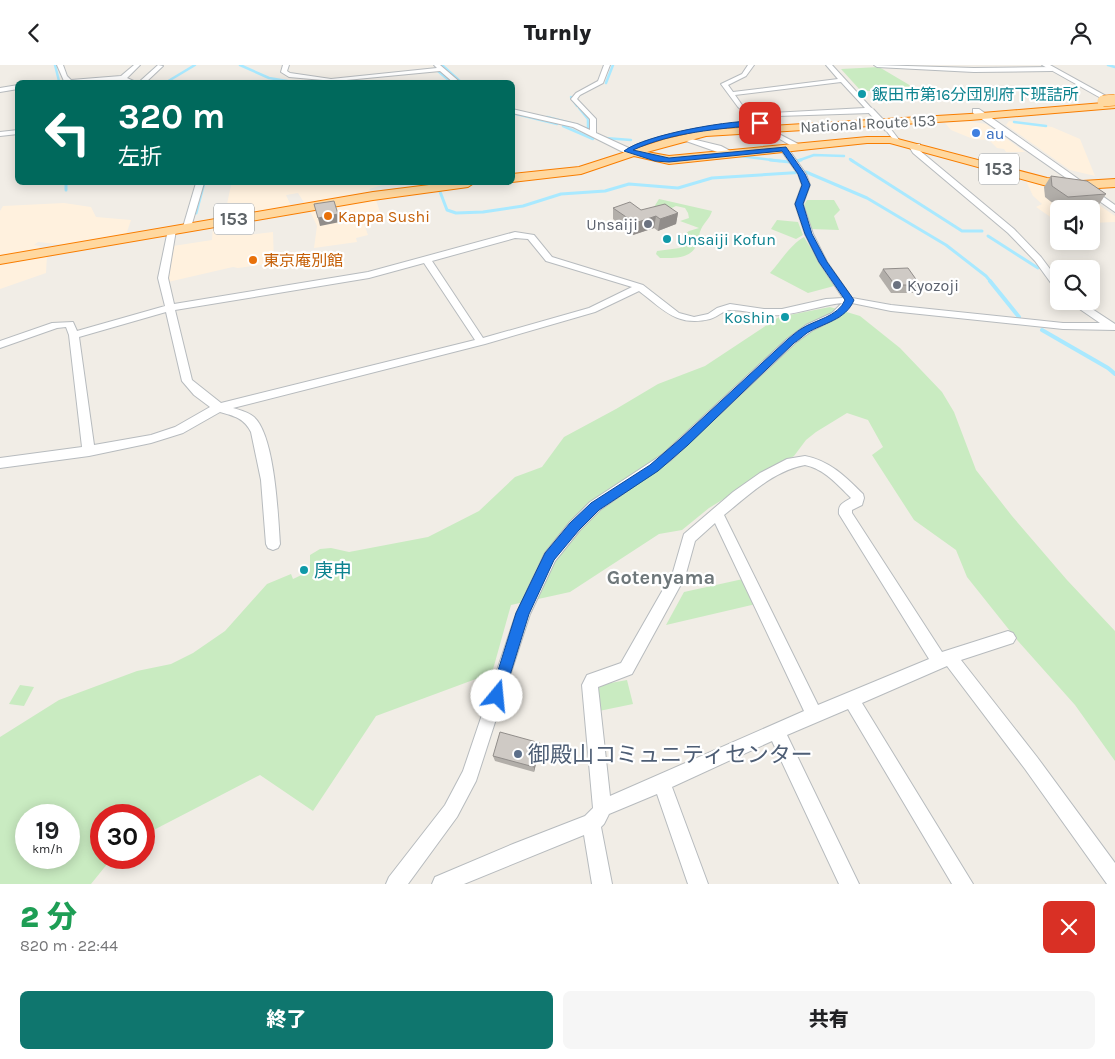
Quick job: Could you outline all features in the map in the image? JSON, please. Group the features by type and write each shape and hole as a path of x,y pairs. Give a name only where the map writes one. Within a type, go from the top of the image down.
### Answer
{"highway":[{"name":"153","path":"980,113 1112,103"},
{"name":"National Route 153","path":"631,152 684,137 727,131 980,113"},
{"name":"153","path":"515,178 581,170 631,152 669,160 867,140 897,141 1028,177 1063,184 1115,183"},
{"name":"153","path":"0,260 373,196 453,185"}],"street":[{"path":"60,65 67,80"},
{"path":"123,78 137,65"},
{"path":"286,65 284,72 289,75 334,79"},
{"path":"592,134 593,119 574,99 578,94 601,82 607,65"},
{"path":"751,65 744,75 724,84 730,94 752,116 870,110"},
{"path":"829,65 897,141"},
{"path":"877,65 1048,67 1112,103"},
{"path":"144,80 160,66"},
{"path":"330,80 439,67 454,80"},
{"path":"86,80 123,78 128,80"},
{"path":"730,94 764,91 803,83 843,80"},
{"path":"0,90 15,88"},
{"path":"515,112 575,125 631,152"},
{"path":"980,113 1115,209"},
{"path":"0,134 15,132"},
{"path":"773,133 800,147"},
{"path":"688,140 728,151 732,154"},
{"path":"917,146 914,148 916,151 1011,231 1030,250 1050,276"},
{"path":"784,149 801,173 805,187 799,204 811,241 849,300"},
{"path":"186,227 199,185"},
{"path":"172,230 163,278 188,381 195,390 220,407 252,422 259,440 266,471 273,544"},
{"path":"74,335 169,308 369,275 515,235 531,237 549,259 640,287 676,315 694,320 711,316 720,310 730,307 764,312 782,312 826,302 849,300 891,308 1063,325 1113,327"},
{"path":"427,259 481,342"},
{"path":"0,463 89,451 151,439 179,430 220,407 481,342 592,310 640,287"},
{"path":"396,884 452,811 466,783 486,731 523,613 550,557 575,526 595,506 660,462 700,428 791,341 804,331 834,316 847,306 849,300"},
{"path":"1087,310 1113,327"},
{"path":"0,345 56,325 69,324 74,335 89,451"},
{"path":"602,884 596,816 590,685 593,681 626,669 680,573 689,538 717,513 766,477 789,463 807,461 825,467 858,498 857,501 845,508 846,514 945,659 1031,763 1115,879"},
{"path":"717,513 814,714"},
{"path":"442,884 596,816 745,744 945,659 1008,637"},
{"path":"851,699 963,884"},
{"path":"777,732 849,884"},
{"path":"662,783 698,884"}],"shaded area":[{"path":"967,121 986,124 1025,152 1006,152 1004,149 997,148 989,140 973,139 951,130 945,123"},
{"path":"1009,121 1052,127 1080,139 1095,176 1070,170 1006,125"},
{"path":"1026,181 1079,191 1092,200 1050,200 1050,217 1036,207 1042,204 1033,196"},
{"path":"231,185 383,185 369,189 372,193 305,204 298,193 286,195 291,206 244,214 245,207 226,209"},
{"path":"375,197 382,218 363,221 368,235 356,238 357,242 314,248 317,226 309,209"},
{"path":"64,203 91,207 96,217 131,220 126,235 67,245 38,242 34,245 40,246 38,250 0,256 0,211 3,206"},
{"path":"1100,206 1115,216 1115,222 1100,223"},
{"path":"251,219 248,235 273,232 274,263 233,267 168,282 173,246 212,240 213,226"},
{"path":"47,255 46,273 0,289 0,263"}],"green space":[{"path":"879,67 933,99 908,101 885,91 861,91 841,69"},
{"path":"659,199 712,211 701,229 696,246 689,254 660,258 656,254 657,251 680,248 686,242 684,235 689,231 699,228 680,221 689,218 685,208 676,206 665,211 654,207"},
{"path":"807,200 834,200 840,210 834,216 839,230 811,229 804,205"},
{"path":"777,220 798,222 803,235 796,239 771,229"},
{"path":"804,237 834,286 808,293 770,273 790,249"},
{"path":"830,307 860,316 900,348 942,392 954,412 976,470 1012,516 1067,580 1115,631 1115,761 1075,705 1018,641 967,577 956,550 914,520 872,455 883,447 868,420 847,413 806,440 794,456 709,508 682,530 659,534 570,592 511,605 492,673 376,716 313,811 260,775 155,829 155,804 90,804 90,869 103,869 91,884 0,884 0,737 59,700 137,671 171,664 193,653 225,631 267,584 291,574 293,579 310,571 310,555 320,549 331,548 349,552 428,537 479,511 515,477 542,467 564,437 658,384 705,366 779,317"},
{"path":"743,579 756,604 666,625 684,592"},
{"path":"627,680 633,704 599,711 594,686"},
{"path":"20,685 34,687 24,706 9,704"}],"building":[{"path":"1051,176 1087,181 1106,194 1068,197 1052,186"},
{"path":"334,201 338,214 318,218 314,204"},
{"path":"630,202 641,210 665,204 678,213 660,219 656,216 635,223 613,208"},
{"path":"908,268 920,285 895,285 883,269"},
{"name":"御殿山コミュニティセンター","path":"500,732 540,743 534,767 493,756"}],"waterway":[{"path":"55,65 59,80"},
{"path":"170,80 195,65"},
{"path":"240,65 269,78 281,80"},
{"path":"442,65 459,80"},
{"path":"606,83 613,65"},
{"path":"1108,65 1115,67"},
{"path":"438,71 448,80"},
{"path":"571,97 577,106"},
{"path":"579,108 588,119 588,129"},
{"path":"515,114 557,124"},
{"path":"547,117 578,125"},
{"path":"1014,122 1046,126"},
{"path":"563,126 593,139"},
{"path":"605,138 631,140"},
{"path":"801,160 797,161 814,155 844,156"},
{"path":"740,156 780,161"},
{"path":"770,160 780,161"},
{"path":"851,160 962,231 982,231"},
{"path":"780,161 790,162"},
{"path":"439,189 447,210 456,213 483,212 523,206 561,194 605,191 629,184 678,188 712,178 806,172 867,198 946,245 991,282"},
{"path":"66,185 66,190"},
{"path":"196,213 203,185"},
{"path":"988,236 1038,268"},
{"path":"990,281 1019,317"},
{"path":"1042,330 1108,368 1115,374"}],"place":[{"name":"飯田市第16分団別府下班詰所","path":"862,94"},
{"name":"au","path":"976,133"},
{"name":"Kappa Sushi","path":"328,216"},
{"name":"Unsaiji","path":"648,224"},
{"name":"Unsaiji Kofun","path":"667,239"},
{"name":"東京庵別館","path":"253,260"},
{"name":"Kyozoji","path":"897,285"},
{"name":"Koshin","path":"785,317"},
{"name":"庚申","path":"304,570"},
{"name":"御殿山コミュニティセンター","path":"518,754"}],"district":[{"name":"Gotenyama","path":"661,577"}],"route":[{"path":"497,696 523,613 550,557 575,526 595,506 654,468 700,428 791,341 804,331 834,316 847,306 849,300 823,262 808,234 799,204 806,185 802,174 784,149 669,160 657,159 628,151 643,143 676,133 726,125 760,123"}]}
